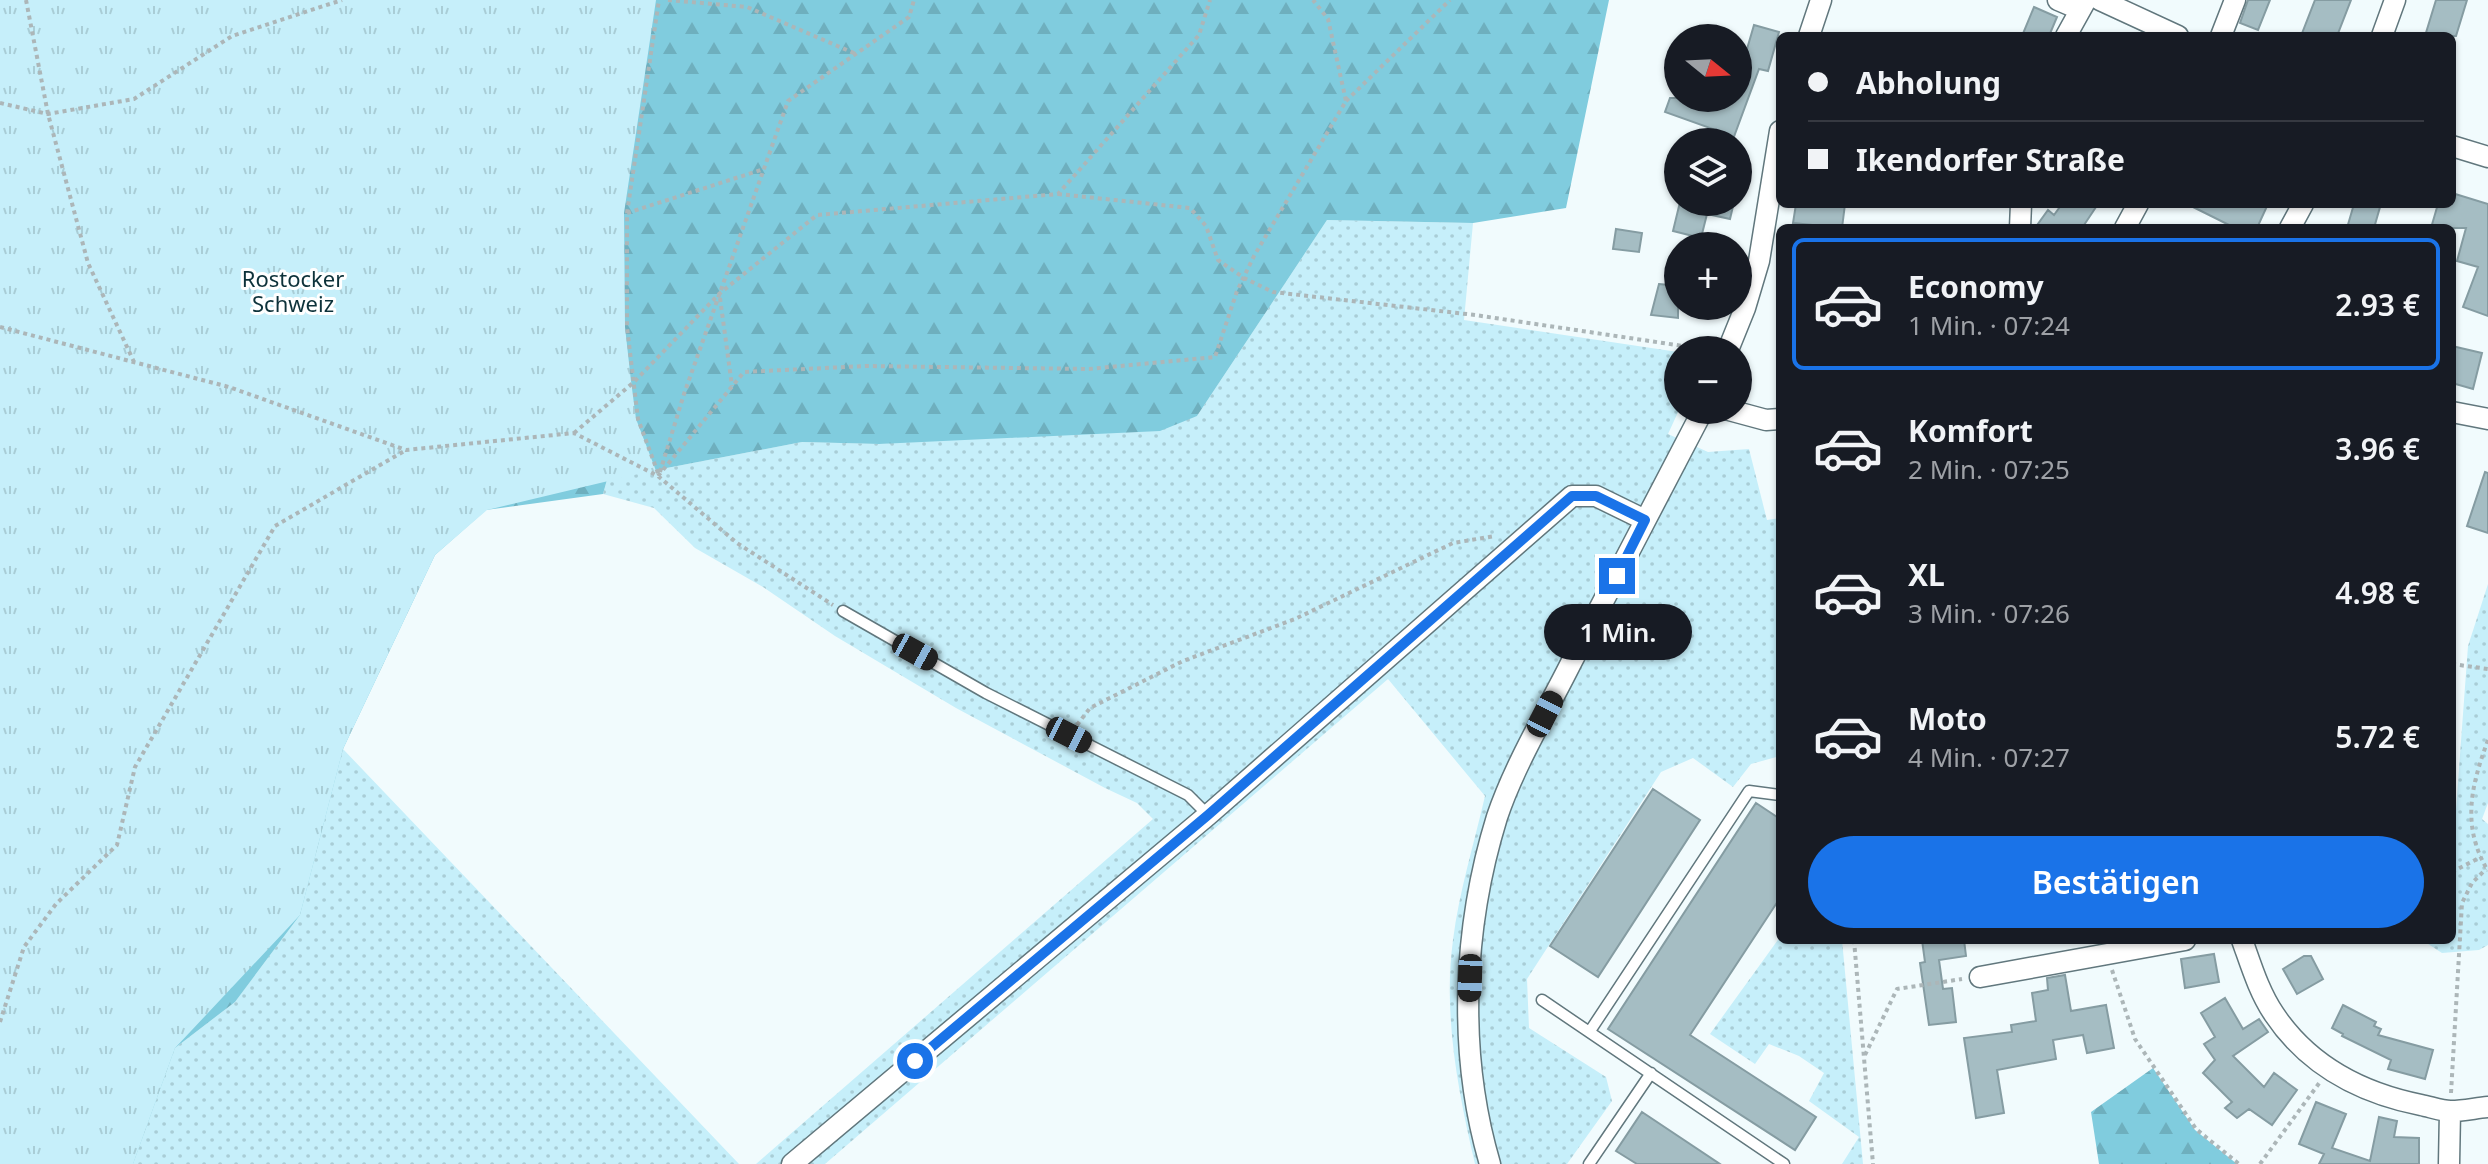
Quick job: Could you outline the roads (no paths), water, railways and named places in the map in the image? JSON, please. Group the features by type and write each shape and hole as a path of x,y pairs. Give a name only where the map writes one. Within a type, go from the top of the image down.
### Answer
{"street":[{"path":"1810,32 1821,0"},
{"path":"2058,0 2083,5 2068,32"},
{"path":"2100,0 2169,32"},
{"path":"2223,32 2235,0"},
{"path":"2383,32 2395,0"},
{"path":"2456,147 2488,157"},
{"path":"1734,336 1759,261 1776,156"},
{"path":"2456,413 2488,419"},
{"path":"1752,416 1776,419"},
{"path":"1490,1164 1473,1090 1468,1029 1470,953 1481,879 1498,814 1530,742 1696,424"},
{"path":"792,1164 1208,815 1572,496 1596,496 1645,520"},
{"path":"1980,977 2099,948 2142,944"},
{"path":"2243,944 2272,1012 2298,1046 2328,1070 2369,1090 2406,1102 2450,1111 2488,1107"},
{"path":"2449,1164 2450,1111"}],"lane":[{"path":"843,611 986,693 1188,795 1208,815"},
{"path":"1590,1031 1749,791 1776,794"},
{"path":"1542,1000 1784,1164"},
{"path":"1589,1164 1651,1073"}],"park label":[{"name":"Rostocker Schweiz","path":"293,292"}]}
